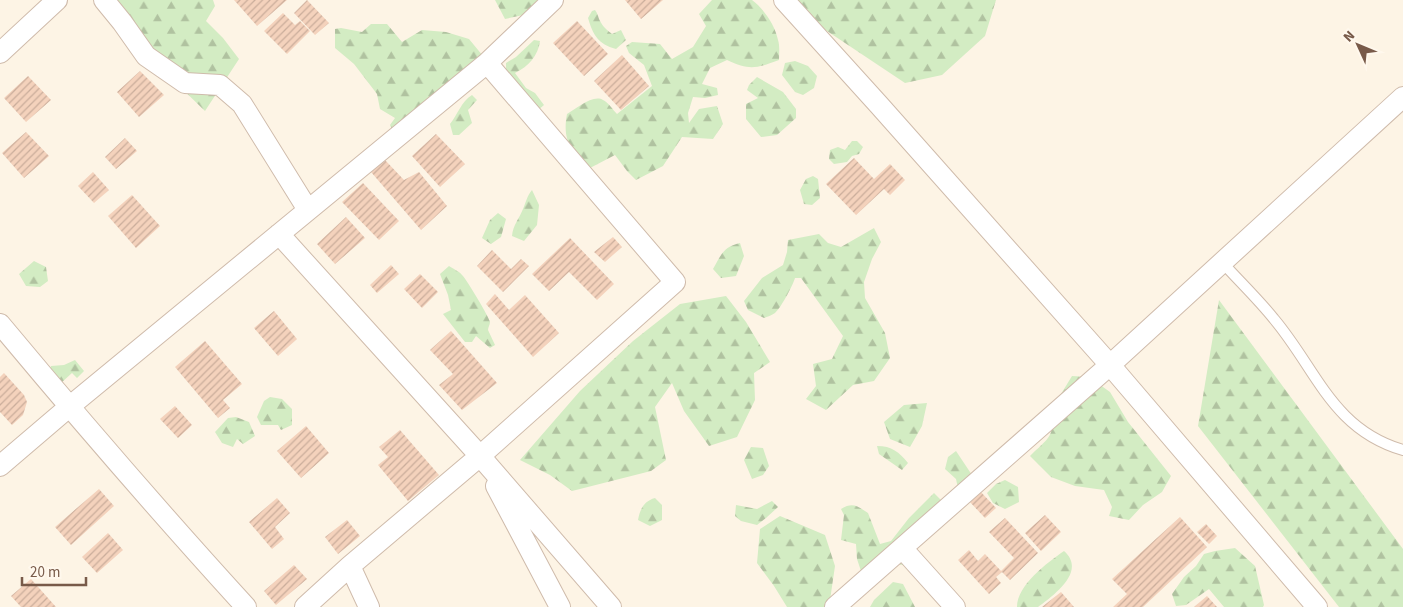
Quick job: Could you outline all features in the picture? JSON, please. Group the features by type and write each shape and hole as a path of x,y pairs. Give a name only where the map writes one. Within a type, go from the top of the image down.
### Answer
{"street":[{"path":"0,53 57,0"},
{"path":"104,0 146,56 186,83 220,86 242,104 308,210"},
{"path":"0,466 69,407 488,63 553,0"},
{"path":"784,0 1110,365 1311,605"},
{"path":"305,607 350,566 480,456 675,282 488,63"},
{"path":"835,607 1110,365 1403,98"},
{"path":"279,234 480,456 611,607"},
{"path":"0,324 188,544 246,607"},
{"path":"480,456 560,607"},
{"path":"902,548 955,607"},
{"path":"350,566 369,607"}],"lane":[{"path":"1222,262 1275,319 1338,410 1361,431 1389,446 1403,450"}],"green space":[{"path":"114,0 213,0 215,6 206,21 223,38 239,59 205,111 173,80"},
{"path":"495,0 541,0 523,15 505,19"},
{"path":"712,0 752,0 765,13 777,34 779,60 765,65 748,67 727,60 710,68 702,84 717,88 718,95 705,98 693,97 688,113 689,123 699,109 717,106 723,124 713,139 682,137 663,166 636,180 615,155 590,168 573,151 567,138 567,114 590,100 599,99 607,102 617,114 652,86 644,65 629,53 626,46 632,42 660,44 672,59 693,47 706,26 699,14"},
{"path":"795,0 996,0 985,36 942,75 905,83 809,19"},
{"path":"595,10 602,25 612,34 621,30 626,40 616,49 605,44 594,34 588,18 592,11"},
{"path":"371,24 387,24 402,42 422,30 446,32 469,39 483,56 445,92 428,98 430,108 394,134 390,125 395,118 380,109 377,94 354,64 335,48 335,29 341,28 362,32"},
{"path":"534,40 540,41 535,56 529,64 515,73 526,88 535,93 544,105 537,111 506,71 506,63 516,57"},
{"path":"795,61 808,66 817,76 814,88 803,95 795,92 782,75 785,63"},
{"path":"757,77 783,92 796,109 796,118 777,135 761,137 746,119 746,104 758,98 747,90"},
{"path":"472,95 477,100 468,110 472,123 459,135 453,135 450,124 462,105"},
{"path":"852,141 857,141 863,147 859,154 852,156 847,162 834,164 829,159 830,150 838,147 845,150"},
{"path":"813,176 818,179 820,198 812,205 804,204 800,190 806,179"},
{"path":"532,190 539,205 537,225 524,241 512,236 515,225"},
{"path":"498,213 506,219 501,237 491,244 482,238 490,220"},
{"path":"874,228 881,242 872,259 864,282 865,298 885,333 890,358 874,381 853,385 826,410 806,399 816,386 813,364 832,359 843,336 801,278 795,278 780,306 775,313 768,317 764,318 748,310 744,301 762,278 783,265 788,240 819,234 828,243 841,247"},
{"path":"740,243 744,256 736,276 721,278 713,269 726,249"},
{"path":"34,261 46,267 48,281 40,287 26,286 19,274"},
{"path":"449,266 459,272 464,278 478,298 489,319 488,330 495,345 490,348 476,336 472,342 465,342 443,314 451,310 448,295 440,274"},
{"path":"726,296 746,322 770,362 754,373 755,400 737,437 709,446 684,411 672,383 655,407 666,460 651,471 572,491 550,475 520,460 580,391 633,341 680,304"},
{"path":"1219,300 1403,549 1403,607 1339,607 1198,426"},
{"path":"75,360 84,371 77,378 72,373 61,383 49,374 51,366 64,365"},
{"path":"1072,376 1089,377 1110,392 1128,422 1171,476 1162,492 1143,505 1129,520 1109,516 1112,507 1104,490 1075,486 1051,477 1030,456 1049,437 1052,427 1050,412"},
{"path":"270,397 282,399 292,409 292,425 281,430 278,425 261,425 257,417 264,401"},
{"path":"927,403 922,426 910,447 890,439 884,422 904,405"},
{"path":"236,417 249,422 255,436 243,444 237,439 233,447 222,443 215,432 228,418"},
{"path":"877,446 895,450 908,463 902,470 879,454"},
{"path":"751,447 763,448 769,466 763,475 752,479 744,460"},
{"path":"956,451 978,484 959,493 956,479 945,469 948,457"},
{"path":"1005,480 1018,487 1019,502 1005,509 993,503 987,493 996,484"},
{"path":"934,493 945,504 912,544 906,566 895,563 881,580 864,580 857,559 856,544 841,540 844,515 841,509 852,505 868,513 880,544 891,541 909,518"},
{"path":"655,498 662,505 662,520 650,526 638,520 643,506"},
{"path":"772,501 778,507 757,525 741,521 735,516 736,505 757,509"},
{"path":"780,516 825,535 835,566 829,607 787,607 757,563 760,529"},
{"path":"1235,548 1255,566 1263,607 1224,607 1209,589 1186,605 1176,606 1172,594 1204,554"},
{"path":"1064,551 1070,559 1072,566 1066,582 1038,607 1017,607 1018,599 1027,583 1042,568"},
{"path":"893,582 903,584 915,607 870,607 874,600"}],"building":[{"path":"234,0 287,0 257,26"},
{"path":"307,0 329,23 315,35 294,13"},
{"path":"625,0 663,0 641,19"},
{"path":"283,13 295,25 300,21 310,31 287,54 264,31"},
{"path":"577,21 608,54 584,76 553,43"},
{"path":"622,55 649,86 621,110 594,81"},
{"path":"140,71 164,95 139,117 117,92"},
{"path":"28,76 51,100 26,122 4,98"},
{"path":"26,132 49,156 24,178 2,153"},
{"path":"436,134 465,164 440,187 412,156"},
{"path":"125,138 137,151 116,169 105,157"},
{"path":"854,158 874,179 890,164 905,180 890,195 884,189 856,215 826,184"},
{"path":"385,160 404,180 419,172 447,206 421,230 371,172"},
{"path":"93,172 109,190 94,203 78,186"},
{"path":"363,183 399,221 379,240 342,202"},
{"path":"132,195 160,226 136,248 108,216"},
{"path":"346,217 365,238 335,264 317,244"},
{"path":"613,237 622,247 605,262 594,252"},
{"path":"570,238 614,284 597,300 569,272 549,291 532,274"},
{"path":"492,250 511,269 521,259 529,266 503,292 477,266"},
{"path":"391,265 399,274 377,293 370,285"},
{"path":"420,274 438,292 422,308 404,289"},
{"path":"495,294 509,310 525,295 559,333 533,357 486,304"},
{"path":"274,311 297,339 278,356 254,328"},
{"path":"451,331 497,383 462,410 439,385 453,374 430,350"},
{"path":"205,341 242,384 223,400 230,408 218,418 175,367"},
{"path":"4,373 24,395 27,402 23,415 12,425 0,412 0,377"},
{"path":"175,406 192,425 178,438 160,419"},
{"path":"306,426 329,453 301,478 277,451"},
{"path":"400,430 439,475 408,501 378,465 388,457 379,447"},
{"path":"99,489 114,506 71,545 55,527"},
{"path":"979,490 996,508 985,518 968,500"},
{"path":"277,498 290,513 275,527 284,539 272,549 249,522"},
{"path":"1045,515 1061,532 1041,551 1025,533"},
{"path":"1180,517 1207,547 1143,607 1113,607 1127,594 1112,579"},
{"path":"1005,518 1038,553 1010,580 1001,571 1014,558 989,532"},
{"path":"347,520 360,536 338,554 325,537"},
{"path":"1206,524 1217,536 1209,544 1197,532"},
{"path":"108,533 123,550 97,573 82,557"},
{"path":"969,550 978,561 985,554 1002,572 996,577 1001,583 989,594 958,560"},
{"path":"294,565 307,579 276,605 264,591"},
{"path":"31,579 56,607 21,607 11,596"},
{"path":"1061,592 1074,607 1042,607"},
{"path":"1207,596 1217,607 1194,607"}]}
